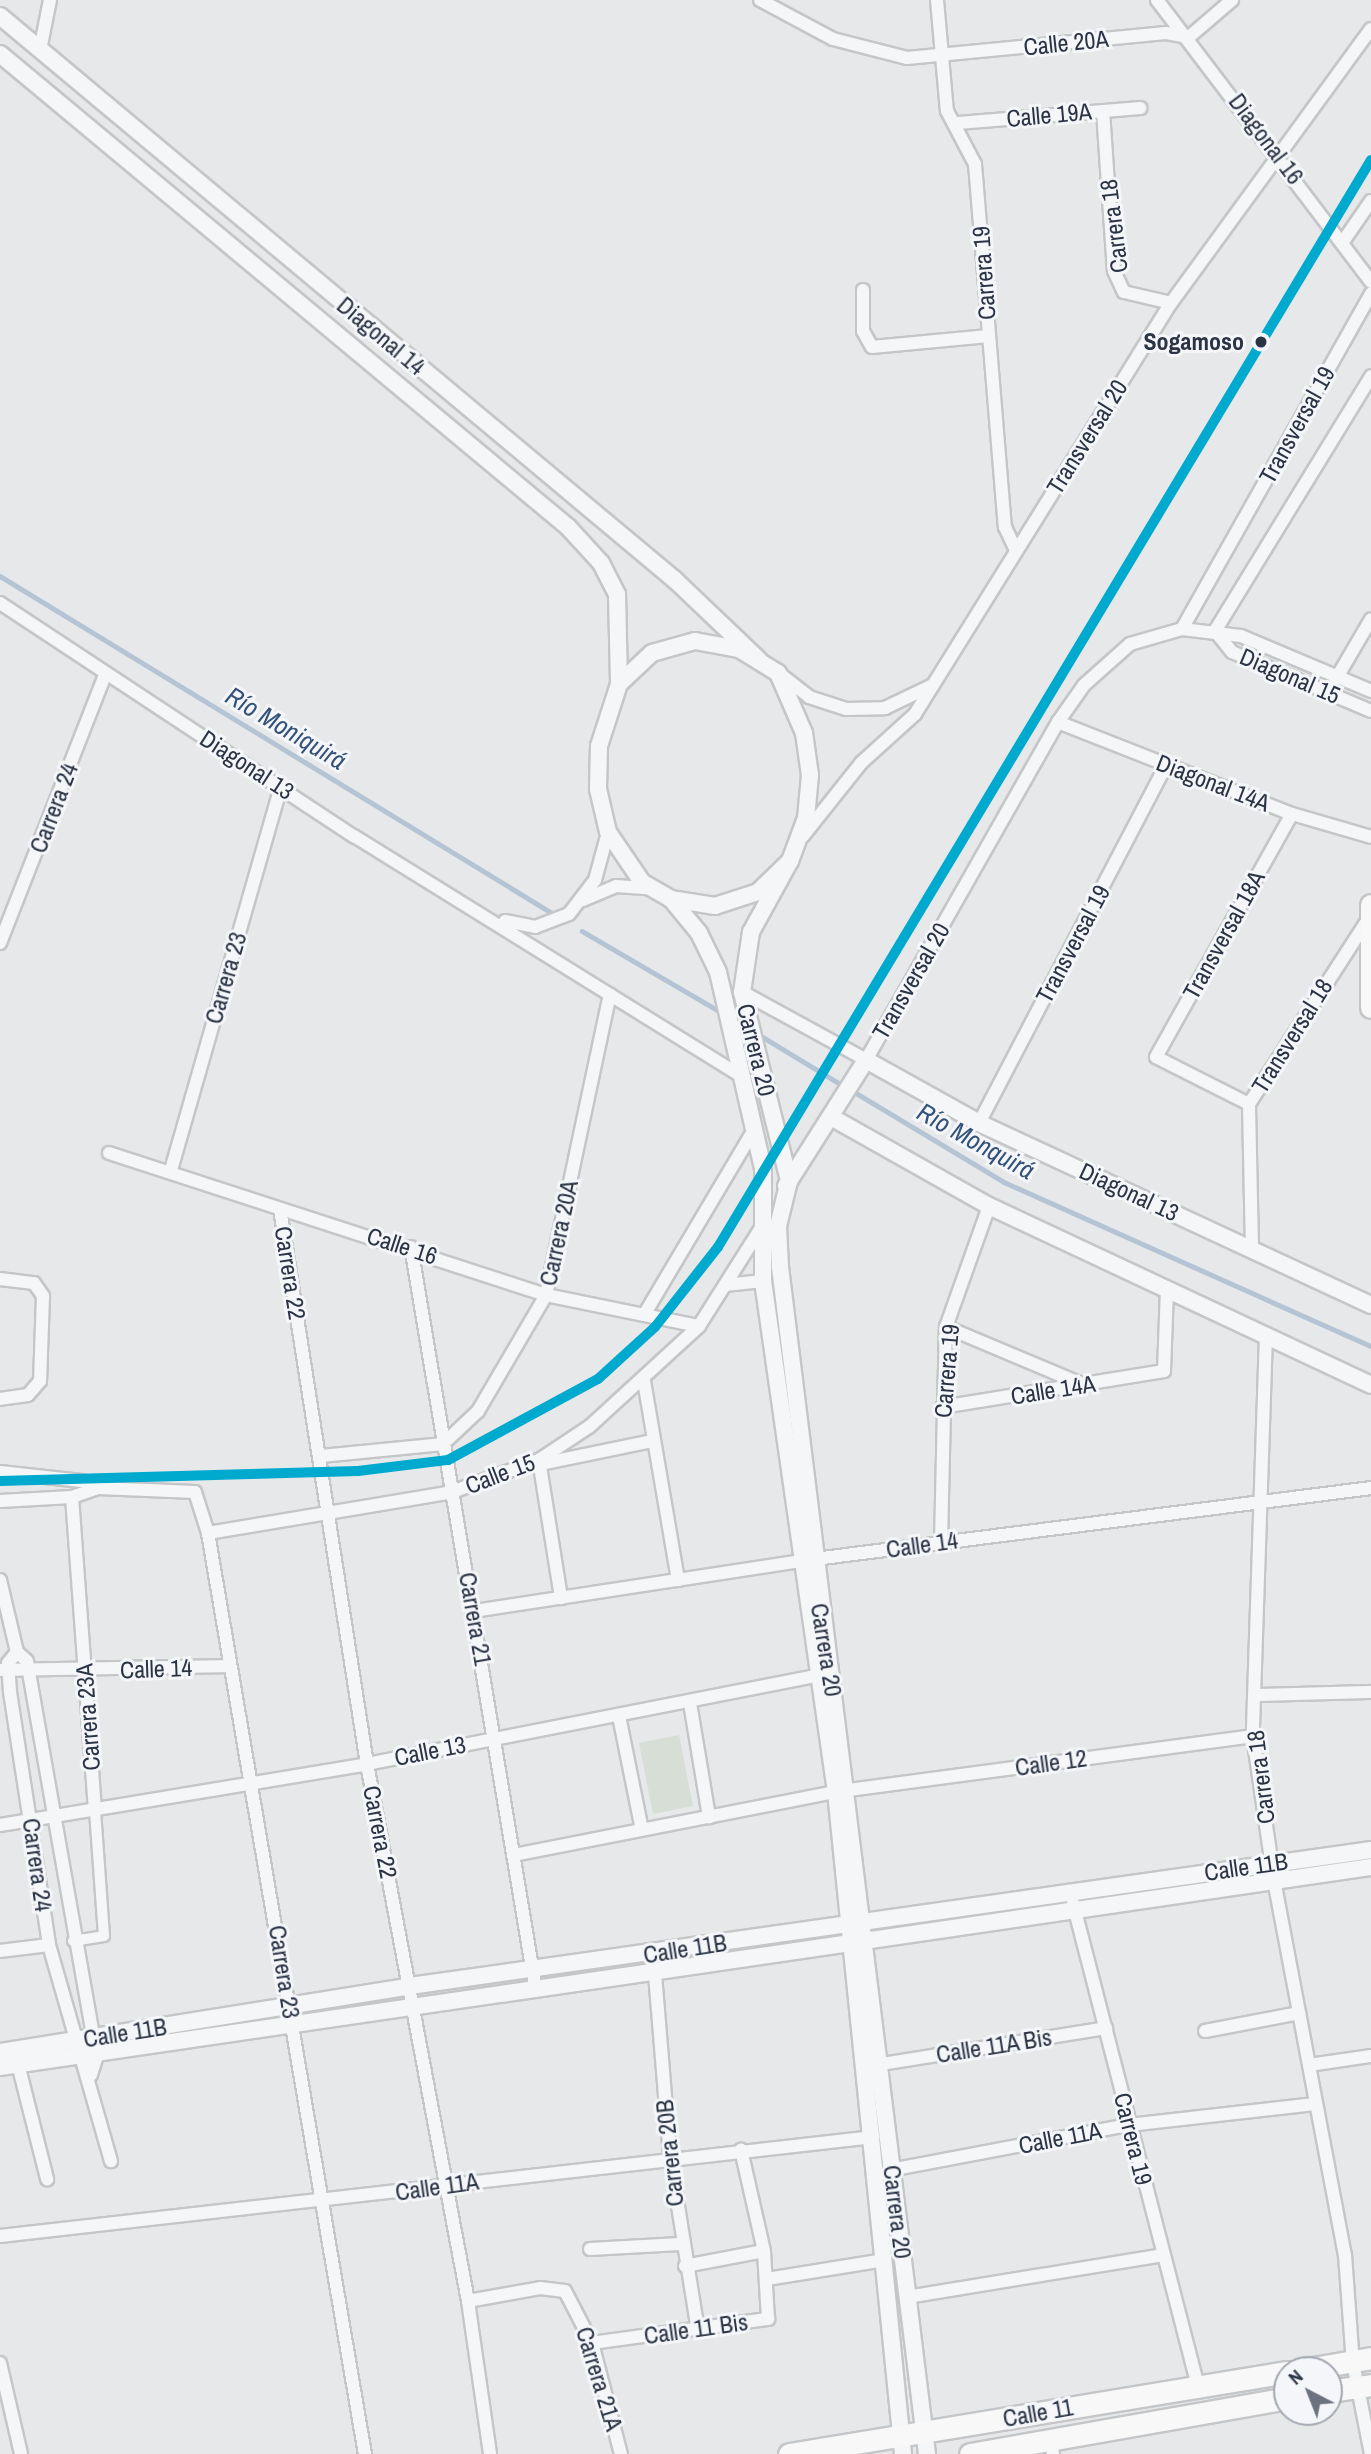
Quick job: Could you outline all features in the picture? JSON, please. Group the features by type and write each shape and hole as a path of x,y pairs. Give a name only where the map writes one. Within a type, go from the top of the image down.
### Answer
{"main road":[{"path":"1370,912 1371,1007"},
{"path":"1343,2364 1366,2361"},
{"name":"Calle 11","path":"789,2454 926,2444 1198,2384 1273,2374"},
{"path":"1343,2389 1364,2385"},
{"name":"Calle 11","path":"970,2454 1052,2447 1273,2401"}],"street":[{"path":"40,50 50,0"},
{"name":"Calle 20A","path":"760,0 833,38 881,55 943,55 1166,33 1189,37"},
{"name":"Carrera 19","path":"937,0 947,111 958,122 975,164 1005,527 1016,551"},
{"name":"Diagonal 16","path":"1157,0 1189,37 1371,282"},
{"path":"1189,37 1232,0"},
{"name":"Diagonal 14","path":"0,16 675,580 759,660"},
{"name":"Transversal 20","path":"800,839 937,682 1171,303 1277,154 1371,29"},
{"name":"Diagonal 14","path":"0,54 568,527 601,563 617,594 619,684"},
{"name":"Calle 19A","path":"958,122 1140,108"},
{"name":"Carrera 18","path":"1103,111 1114,271 1124,292 1171,303"},
{"path":"1342,243 1371,201"},
{"path":"863,290 863,331 872,347 988,336"},
{"name":"Transversal 19","path":"1182,629 1371,294"},
{"name":"Transversal 19","path":"1215,631 1371,376"},
{"name":"Diagonal 13","path":"0,603 281,786 498,920 610,995 740,1075"},
{"path":"1336,679 1371,619"},
{"name":"Transversal 20","path":"764,1222 863,1064 1058,722 1119,650 1182,629 1215,631"},
{"name":"Diagonal 15","path":"1215,631 1241,636 1336,679 1371,691"},
{"name":"Diagonal 15","path":"1215,631 1232,652 1371,710"},
{"path":"718,643 759,660 778,673 808,754 810,797 800,839 790,862 767,885 737,901 715,906 671,899 655,891 628,868 608,832 597,767 604,724 619,684 652,653 673,645 718,643"},
{"name":"Carrera 24","path":"0,943 4,925 106,673"},
{"name":"Transversal 20","path":"778,673 818,701 866,710 904,702 937,682"},
{"name":"Diagonal 14A","path":"1058,722 1292,814 1371,837"},
{"name":"Transversal 19","path":"979,1123 1166,766"},
{"name":"Carrera 23","path":"171,1170 281,786"},
{"name":"Transversal 18A","path":"1250,1104 1156,1057 1292,814"},
{"name":"Diagonal 13","path":"577,904 600,868 608,832"},
{"name":"Carrera 20","path":"790,862 751,932 742,992 789,1181 778,1247 816,1676 843,1791"},
{"name":"Diagonal 13","path":"498,920 547,925 577,904 616,886 655,891"},
{"name":"Carrera 20","path":"671,899 706,946 726,1003 740,1075 755,1128 764,1222 763,1281 843,1791 861,1944 882,2064 890,2170 926,2444"},
{"name":"Transversal 18","path":"1252,1248 1250,1104 1370,912"},
{"name":"Diagonal 13","path":"742,992 863,1064 979,1123 1371,1305"},
{"name":"Carrera 20A","path":"443,1444 478,1411 546,1295 610,995"},
{"path":"834,1112 989,1206 1371,1384"},
{"path":"644,1315 755,1128"},
{"name":"Calle 16","path":"109,1153 171,1170 280,1209 411,1247 546,1295 699,1326"},
{"name":"Carrera 19","path":"941,1542 942,1407 946,1327 989,1206"},
{"name":"Carrera 22","path":"280,1209 321,1456 326,1516 367,1764 468,2301 490,2454"},
{"name":"Calle 15","path":"208,1533 326,1516 452,1492 540,1462 645,1381 699,1326 764,1222"},
{"name":"Carrera 21","path":"411,1247 536,1991"},
{"path":"0,1279 34,1283 43,1296 40,1381 28,1395 0,1399"},
{"path":"725,1285 763,1281"},
{"name":"Calle 14A","path":"942,1407 1164,1371 1167,1291"},
{"path":"946,1327 1084,1385"},
{"name":"Carrera 18","path":"1266,1335 1253,1736 1274,1880 1345,2255 1353,2337 1366,2361 1364,2385 1371,2454"},
{"path":"645,1381 652,1441 678,1580"},
{"path":"561,1598 540,1462 652,1441"},
{"path":"321,1456 443,1444"},
{"path":"0,1472 82,1480 97,1489"},
{"name":"Calle 14","path":"474,1611 806,1560 1260,1499 1371,1488"},
{"path":"0,1501 72,1497 97,1489"},
{"name":"Carrera 23","path":"97,1489 195,1492 208,1533 228,1666 252,1783 365,2454"},
{"name":"Carrera 23A","path":"72,1497 104,1937 72,1941"},
{"name":"Carrera 24","path":"0,1580 17,1652 29,1669 72,1941 97,2056"},
{"path":"4,1670 17,1652"},
{"name":"Calle 14","path":"4,1670 85,1671 228,1666"},
{"name":"Carrera 24","path":"4,1670 31,1820 48,1945 77,2058 90,2075 111,2161"},
{"name":"Calle 13","path":"0,1825 367,1764 690,1703 816,1676"},
{"path":"1256,1695 1371,1692"},
{"path":"690,1703 709,1818"},
{"path":"619,1716 642,1830"},
{"name":"Calle 12","path":"514,1855 843,1791 1253,1736"},
{"name":"Calle 11B","path":"0,2052 410,1986 533,1972 1272,1862 1371,1850"},
{"name":"Calle 11B","path":"0,2067 97,2056 292,2023 414,2010 861,1944 1073,1909 1371,1867"},
{"name":"Carrera 19","path":"1072,1892 1073,1909 1106,2028 1128,2126 1198,2384"},
{"name":"Carrera 20","path":"861,1944 873,2137 902,2445"},
{"path":"0,1951 48,1945"},
{"name":"Carrera 20B","path":"655,1974 680,2244 698,2330"},
{"path":"1205,2031 1299,2013"},
{"name":"Calle 11A Bis","path":"882,2064 1106,2028"},
{"path":"90,2075 97,2056"},
{"path":"1309,2065 1371,2056"},
{"path":"18,2064 47,2179"},
{"name":"Calle 11A","path":"890,2170 1128,2126 1316,2104"},
{"name":"Calle 11A","path":"0,2236 322,2203 670,2156 873,2137"},
{"path":"741,2150 768,2279"},
{"path":"590,2249 680,2244"},
{"path":"685,2266 764,2250"},
{"path":"907,2297 1164,2255"},
{"name":"Calle 11 Bis","path":"592,2343 768,2319 768,2279 884,2260"},
{"name":"Carrera 21A","path":"468,2301 555,2287 575,2305 592,2343 621,2454"},
{"path":"0,2363 21,2454"}],"shaded area":[{"path":"679,1735 693,1806 653,1814 639,1743"}],"waterway":[{"name":"Río Moniquirá","path":"0,576 552,913"},
{"name":"Río Monquirá","path":"582,931 724,1014"},
{"name":"Río Monquirá","path":"758,1034 844,1086"},
{"name":"Río Monquirá","path":"851,1090 1004,1182 1371,1346"}],"transit line":[{"path":"0,1481 358,1471 448,1460 598,1379 655,1327 718,1247 1371,160"}],"place":[{"name":"Sogamoso","path":"1261,342"}]}
